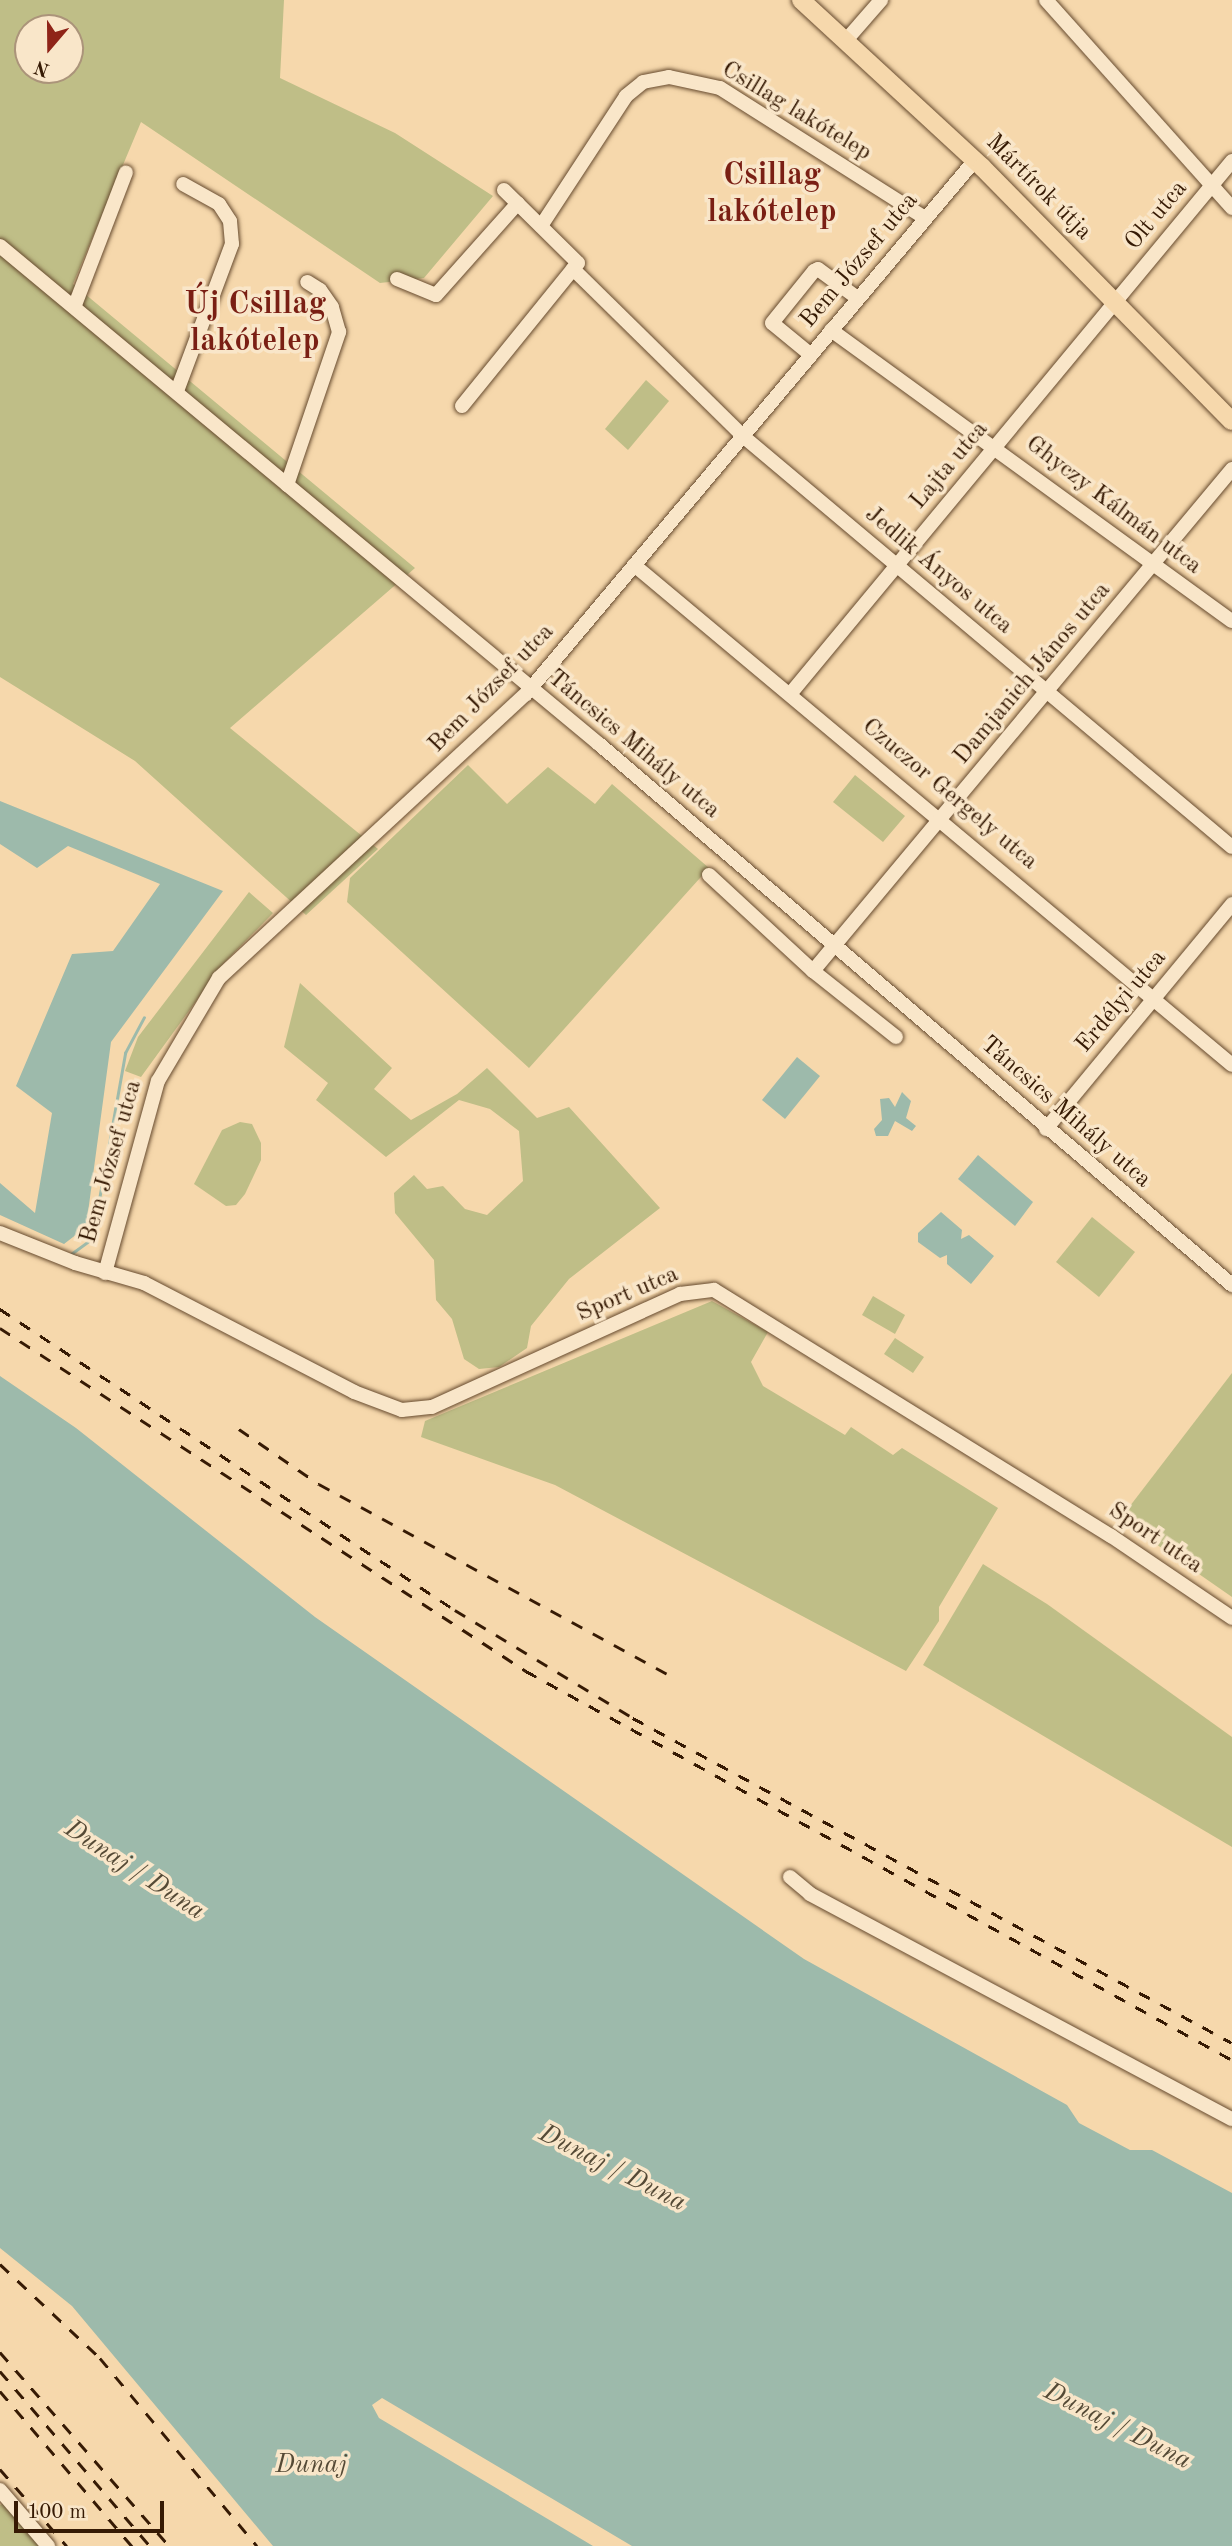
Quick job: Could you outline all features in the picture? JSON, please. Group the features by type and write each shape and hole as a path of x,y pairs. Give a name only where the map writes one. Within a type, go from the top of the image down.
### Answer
{"main road":[{"name":"Mártírok útja","path":"801,0 847,39 975,160 1116,300 1232,421"}],"street":[{"path":"847,39 881,0"},
{"path":"1046,0 1232,208"},
{"name":"Csillag lakótelep","path":"541,226 626,96 643,82 669,77 720,88 925,218"},
{"name":"Bem József utca","path":"105,1273 152,1096 208,993 227,970 530,689 744,437 856,298 975,160"},
{"name":"Olt utca","path":"1116,300 1232,161"},
{"path":"75,305 126,172"},
{"path":"177,391 232,244 230,221 219,204 183,184"},
{"path":"462,406 578,263 505,190"},
{"path":"397,279 436,295 518,203"},
{"name":"Táncsics Mihály utca","path":"0,246 75,305 835,946 1046,1129 1230,1279"},
{"path":"573,269 744,437"},
{"path":"811,355 772,323 814,271 856,298"},
{"path":"287,485 339,332 332,307 307,282"},
{"name":"Lajta utca","path":"790,693 1116,300"},
{"name":"Ghyczy Kálmán utca","path":"831,330 995,447 1152,566 1232,621"},
{"name":"Jedlik Ányos utca","path":"744,437 1232,847"},
{"name":"Damjanich János utca","path":"813,971 1232,469"},
{"name":"Czuczor Gergely utca","path":"634,565 942,818 1232,1065"},
{"path":"709,875 813,971 896,1037"},
{"name":"Erdélyi utca","path":"1046,1129 1232,904"},
{"name":"Sport utca","path":"0,1233 171,1295 354,1392 402,1410 432,1407 680,1294 714,1290 1111,1536 1232,1618"},
{"path":"790,1877 810,1894 1232,2119"},
{"path":"0,2490 48,2546"}],"shaded area":[{"path":"0,0 284,0 280,78 395,133 493,196 424,278 380,283 141,122 73,284 415,568 230,728 378,849 306,915 135,761 0,677"},
{"path":"646,380 669,401 628,450 605,429"},
{"path":"468,765 507,804 548,767 595,804 612,784 709,868 529,1068 347,902 350,878"},
{"path":"855,775 905,816 883,842 833,802"},
{"path":"249,892 273,913 223,964 141,1077 125,1071 138,1037"},
{"path":"300,983 392,1068 374,1089 411,1120 457,1094 487,1068 537,1118 569,1107 660,1208 569,1279 531,1326 527,1348 499,1367 479,1369 464,1359 452,1319 436,1300 434,1260 395,1213 394,1193 414,1175 427,1189 443,1186 465,1209 487,1215 523,1181 519,1131 490,1109 459,1100 386,1157 316,1100 328,1083 284,1047"},
{"path":"240,1122 252,1124 261,1143 261,1160 245,1194 236,1205 226,1206 194,1184 222,1130"},
{"path":"1092,1217 1135,1252 1099,1297 1056,1262"},
{"path":"873,1296 905,1315 895,1334 862,1315"},
{"path":"712,1301 768,1332 751,1362 763,1386 845,1435 851,1427 893,1455 902,1448 998,1508 939,1607 939,1621 906,1671 555,1485 421,1437 425,1421"},
{"path":"895,1338 924,1357 913,1373 884,1354"},
{"path":"1232,1373 1232,1597 1120,1519"},
{"path":"983,1564 1047,1604 1232,1737 1232,1847 923,1665"},
{"path":"7,2502 40,2546 0,2546 0,2505"}],"water":[{"path":"0,801 223,891 111,1042 86,1227 64,1244 0,1215 0,1183 35,1213 52,1113 16,1086 72,954 113,951 160,884 68,846 37,868 0,844"},
{"path":"797,1057 820,1076 785,1119 762,1100"},
{"path":"902,1092 911,1101 906,1118 916,1126 912,1131 895,1121 888,1136 876,1136 874,1129 882,1120 880,1099 889,1098 895,1107"},
{"path":"978,1155 1033,1202 1015,1226 958,1179"},
{"path":"941,1212 962,1230 961,1239 969,1235 994,1256 971,1284 947,1264 947,1255 940,1258 918,1242 918,1233"},
{"path":"0,1376 76,1428 315,1617 804,1959 1067,2105 1079,2123 1130,2150 1152,2150 1232,2193 1232,2546 632,2546 382,2398 372,2405 379,2418 593,2546 273,2546 72,2306 0,2248"}],"waterway":[{"path":"71,1254 92,1239 125,1053 144,1018"}],"railway":[{"path":"0,1309 455,1610 633,1718 1232,2043"},
{"path":"0,1328 526,1671 1232,2060"},
{"path":"239,1429 319,1484 670,1675"},
{"path":"0,2264 100,2358 257,2546"},
{"path":"0,2352 169,2546"},
{"path":"0,2371 150,2546"},
{"path":"0,2391 132,2546"},
{"path":"0,2469 67,2546"}],"district":[{"name":"Csillag lakótelep","path":"772,196"},
{"name":"Új Csillag lakótelep","path":"255,324"}],"water label":[{"name":"Dunaj / Duna","path":"134,1871"},
{"name":"Dunaj / Duna","path":"612,2169"},
{"name":"Dunaj / Duna","path":"1117,2427"},
{"name":"Dunaj","path":"311,2466"}]}
